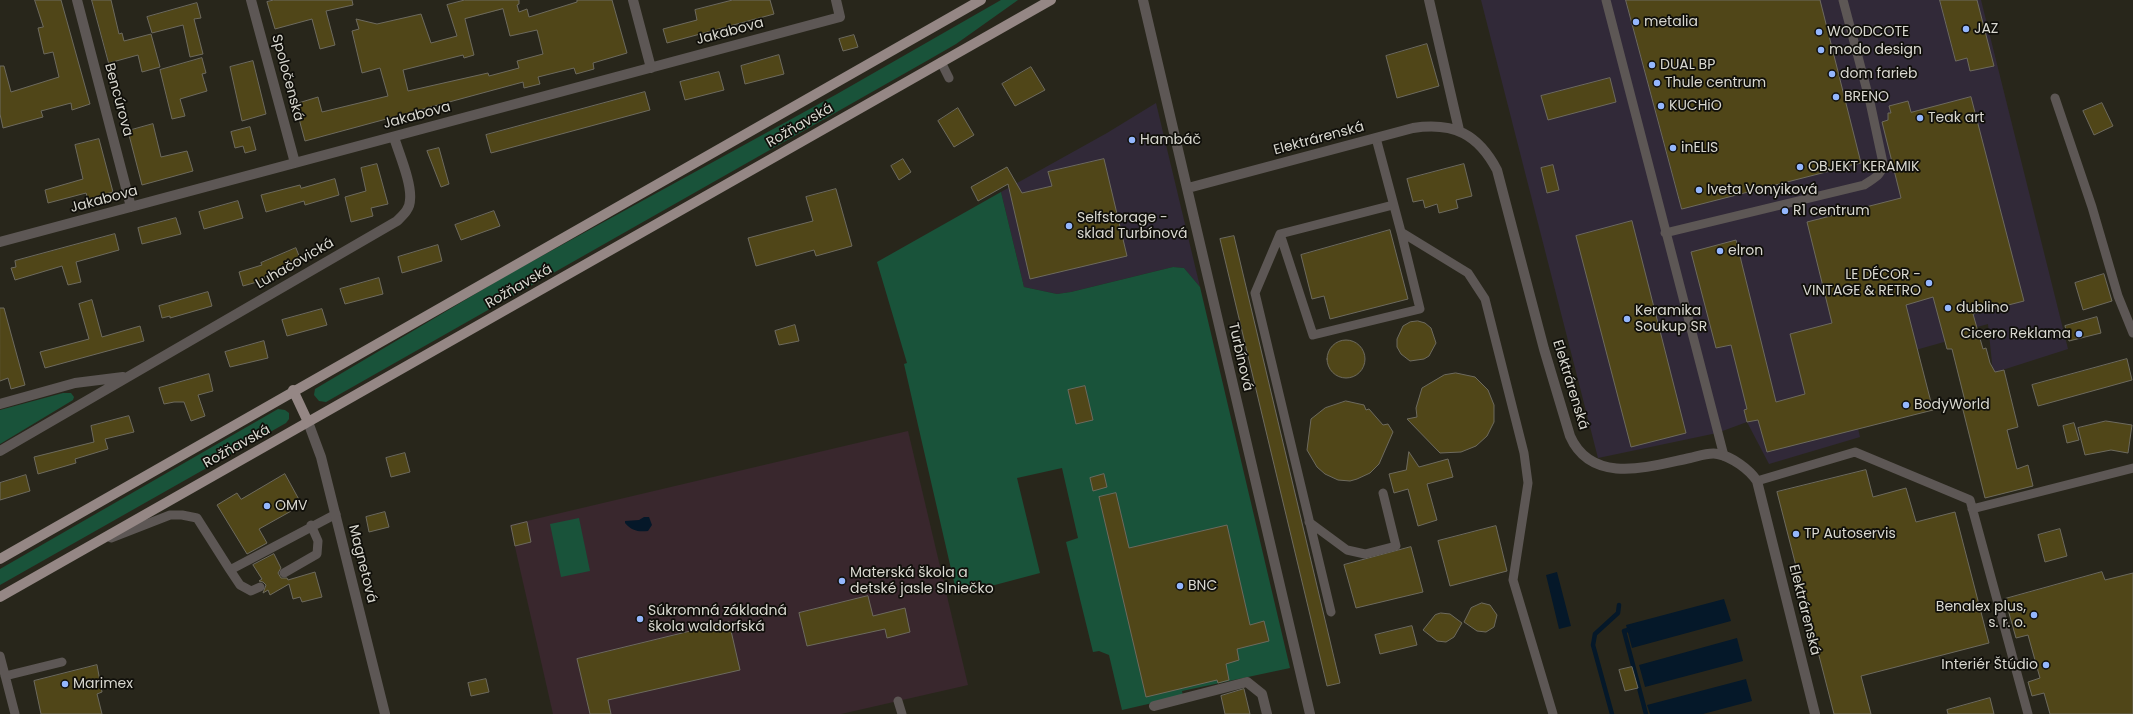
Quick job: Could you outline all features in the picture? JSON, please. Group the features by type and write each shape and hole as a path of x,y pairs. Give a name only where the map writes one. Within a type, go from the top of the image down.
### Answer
{"main road":[{"name":"Rožňavská","path":"0,559 293,390 980,0"},
{"name":"Rožňavská","path":"0,597 1051,0"},
{"path":"293,390 308,422"}],"street":[{"name":"Bencúrova","path":"77,0 132,207"},
{"name":"Spoločenská","path":"251,0 295,163"},
{"path":"633,0 651,68"},
{"name":"Jakabova","path":"0,242 840,17 836,0"},
{"path":"1429,0 1459,130"},
{"name":"Turbínová","path":"1142,2 1188,188 1310,714"},
{"name":"Elektrárenská","path":"1188,188 1425,126 1459,130 1472,137 1482,147 1497,170 1544,349 1570,436 1576,446 1595,462 1610,468 1621,470 1634,469 1707,454 1718,454 1742,466 1757,481 1815,714"},
{"name":"Luhačovická","path":"0,451 397,221 408,209 410,200 409,188 394,137"},
{"name":"Luhačovická","path":"0,404 75,383 128,377"},
{"name":"Magnetová","path":"308,422 321,457 385,714"},
{"path":"1154,706 1247,682 1262,694 1267,714"}],"lane":[{"path":"1606,0 1665,233 1724,456"},
{"path":"1665,233 1864,185 1878,176 1883,169 1883,162 1870,102 1843,0"},
{"path":"941,62 949,78"},
{"path":"2055,98 2092,207 2118,296 2133,333"},
{"path":"1280,234 1313,335 1420,309 1376,138"},
{"path":"1280,234 1393,205"},
{"path":"1400,232 1468,273 1485,299 1524,453 1528,483 1513,580 1553,714"},
{"path":"1280,234 1255,293 1309,522 1332,612"},
{"path":"1757,481 1855,452 1970,500 2028,714"},
{"path":"1972,509 2133,468"},
{"path":"1309,522 1347,550 1366,554 1396,546 1383,493"},
{"path":"230,570 312,525 336,514"},
{"path":"91,545 170,515 182,515 198,518 240,586 251,591 260,587"},
{"path":"284,573 317,554 318,541 312,525"},
{"path":"0,656 15,714"},
{"path":"5,676 62,662"},
{"path":"898,701 902,714"}],"shaded area":[{"name":"R1 centrum","path":"1481,0 1981,0 2068,349 1993,373 1988,324 1944,336 1944,342 1844,370 1860,437 1769,464 1747,422 1717,433 1598,458"},
{"path":"1156,103 1200,287 1184,268 1173,267 1071,292 1057,294 1024,287 1001,192 1107,133"},
{"path":"908,431 968,685 841,714 553,714 510,525"}],"green space":[{"path":"1001,0 1018,0 956,44 326,402 319,401 314,395 315,389 509,274 837,94"},
{"path":"1001,192 1024,287 1057,294 1071,292 1173,267 1184,268 1200,287 1290,668 1182,691 1183,696 1122,710 1109,655 1099,651 1093,652 1066,542 1078,538 1062,468 1017,478 1040,573 957,595 904,364 907,363 877,262"},
{"path":"63,393 71,393 74,397 73,400 0,444 0,410"},
{"path":"278,409 285,410 289,413 289,419 286,423 0,585 0,569"},
{"path":"579,518 590,571 561,577 550,524"}],"water":[{"path":"644,517 649,517 652,525 648,531 635,530 630,528 625,523 625,521 639,520"},
{"path":"1557,572 1571,626 1559,629 1546,575"},
{"path":"1724,599 1731,621 1632,648 1626,625"},
{"path":"1737,638 1743,661 1645,687 1639,665"},
{"path":"1746,679 1752,701 1703,714 1650,714 1647,705"}],"building":[{"path":"35,0 61,0 90,104 72,110 71,103 41,111 43,117 3,128 0,114 0,66 4,66 11,92 59,77 53,52 44,54 38,28 43,27"},
{"path":"92,0 111,0 119,34 122,33 124,41 151,34 160,67 142,72 138,55 109,63"},
{"path":"274,0 352,0 353,5 326,11 335,45 320,49 312,19 275,29 267,2"},
{"path":"465,0 519,0 519,4 517,5 519,12 527,9 529,17 577,2 577,0 612,0 627,53 593,63 594,69 576,74 574,68 538,77 540,84 524,88 523,82 305,141 295,104 318,97 322,112 388,96 380,68 362,73 352,31 359,29 356,19 377,24 421,14 431,43 457,36 447,5","holes":["503,9 510,36 537,30 543,54 517,61 519,68 489,76 488,73 408,91 403,70 463,55 464,58 474,55 465,19"]},
{"path":"733,0 770,0 774,14 667,43 663,29 697,20 695,10"},
{"name":"R1 centrum","path":"1626,0 1820,0 1861,163 1682,209"},
{"name":"JAZ","path":"1940,0 1977,0 1994,66 1970,71 1967,58 1956,61"},
{"path":"197,3 201,18 194,19 203,54 190,57 183,25 152,33 147,17"},
{"path":"854,35 858,47 843,51 839,39"},
{"path":"1427,44 1439,86 1397,98 1386,56"},
{"path":"779,55 784,74 745,84 741,66"},
{"path":"202,58 206,73 202,74 207,91 180,99 185,116 172,119 160,70"},
{"path":"253,61 266,114 242,121 230,67"},
{"path":"1031,67 1045,90 1015,106 1002,84"},
{"path":"719,72 724,90 685,100 680,82"},
{"path":"1610,78 1616,102 1548,120 1541,96"},
{"path":"645,92 650,110 491,153 486,135"},
{"path":"1971,97 2024,301 1973,314 1983,349 1986,348 1990,363 1995,372 2004,370 2018,427 2007,430 2017,469 2028,465 2033,486 1985,498 1961,402 1965,401 1952,349 1947,349 1933,297 1906,305 1933,410 1767,452 1758,420 1747,422 1744,410 1747,409 1731,345 1716,348 1691,252 1736,240 1776,402 1805,394 1790,334 1832,323 1807,222 1901,198 1882,122 1888,120 1888,113 1891,113 1889,106 1908,101 1911,112"},
{"path":"2102,103 2113,126 2094,135 2083,111"},
{"path":"958,108 974,135 954,147 938,121"},
{"path":"153,124 161,157 187,151 193,171 142,185 128,131"},
{"path":"250,127 256,150 245,153 243,146 235,148 231,132"},
{"path":"99,139 113,192 88,199 86,193 48,203 45,190 83,179 75,145"},
{"path":"439,148 449,184 441,187 427,151"},
{"path":"903,159 911,172 899,180 891,166"},
{"name":"Selfstorage - sklad Turbínová","path":"1104,159 1127,256 1030,279 1008,184 978,201 971,187 1007,167 1022,193 1052,186 1048,172"},
{"path":"377,164 388,204 371,208 373,216 351,222 345,197 366,191 361,168"},
{"path":"1464,164 1472,196 1456,200 1458,208 1439,213 1437,204 1425,208 1423,200 1413,202 1407,179"},
{"path":"1553,165 1559,190 1547,193 1541,168"},
{"path":"335,179 339,195 305,205 304,201 266,212 261,195 300,185 301,188"},
{"path":"836,189 852,246 816,256 814,250 756,266 748,238 813,221 806,197"},
{"path":"238,201 243,218 204,229 199,212"},
{"path":"494,211 500,226 461,240 455,225"},
{"path":"176,218 181,234 142,244 138,228"},
{"name":"Keramika Soukup SR","path":"1632,221 1686,433 1631,447 1576,236"},
{"path":"1390,230 1408,299 1330,319 1324,296 1312,299 1301,255"},
{"path":"115,234 119,250 76,262 81,282 68,285 62,266 15,280 11,268 16,267 15,261"},
{"path":"1234,236 1340,683 1327,686 1220,239"},
{"path":"438,245 442,261 402,273 398,257"},
{"path":"296,248 301,261 264,277 264,280 243,286 239,272 262,265 261,263"},
{"path":"2104,274 2112,301 2083,310 2075,283"},
{"path":"379,278 383,294 345,304 340,289"},
{"path":"208,292 212,306 170,318 170,316 162,318 159,306"},
{"path":"92,300 102,337 140,326 144,341 45,368 40,352 89,339 79,304"},
{"path":"0,308 4,308 25,385 11,389 8,378 0,381"},
{"path":"322,309 327,325 287,336 282,320"},
{"path":"2097,317 2101,333 2069,341 2065,326"},
{"path":"1418,321 1425,323 1431,328 1436,343 1429,356 1424,359 1410,361 1401,354 1397,347 1397,339 1403,326 1410,322"},
{"path":"795,325 799,341 779,345 775,331"},
{"path":"1342,340 1350,340 1360,345 1364,352 1364,366 1360,373 1350,378 1342,378 1332,373 1330,370 1327,363 1327,355 1332,345 1335,343"},
{"path":"264,341 268,358 230,367 225,352"},
{"path":"2127,359 2132,380 2038,406 2032,385"},
{"path":"1456,373 1475,377 1488,390 1494,405 1494,422 1487,436 1476,446 1461,452 1440,453 1407,419 1417,417 1416,408 1422,388 1444,375"},
{"path":"209,374 213,391 198,395 205,416 191,421 184,402 164,404 159,388"},
{"path":"1085,386 1093,420 1076,424 1068,390"},
{"path":"1346,401 1364,405 1366,410 1369,409 1383,425 1388,424 1393,432 1379,464 1370,473 1350,481 1338,480 1325,474 1317,467 1307,450 1311,419 1325,408"},
{"path":"129,416 134,432 105,439 108,449 75,459 76,463 38,474 34,457 94,442 91,426"},
{"path":"2106,421 2132,425 2128,453 2111,450 2085,455 2078,428"},
{"path":"2074,423 2079,440 2067,443 2063,426"},
{"path":"1409,452 1419,467 1448,459 1453,477 1427,484 1437,520 1418,526 1408,489 1394,493 1389,474 1406,470"},
{"path":"405,453 410,472 391,477 386,458"},
{"path":"1866,470 1873,497 1906,488 1916,522 1955,512 1989,643 1861,676 1871,714 1834,714 1777,492"},
{"path":"285,474 302,505 259,529 267,543 247,554 217,505 237,493 241,499"},
{"path":"1104,474 1107,487 1093,491 1090,478"},
{"path":"26,475 30,491 0,500 0,483"},
{"name":"BNC","path":"1116,493 1129,548 1227,525 1250,625 1264,621 1269,641 1237,649 1239,660 1226,664 1229,680 1218,683 1217,680 1146,697 1099,497"},
{"path":"385,512 389,527 369,532 366,517"},
{"path":"527,522 531,542 515,546 511,526"},
{"path":"1496,526 1507,571 1450,586 1438,541"},
{"path":"2060,529 2067,556 2045,562 2038,535"},
{"path":"1411,547 1423,592 1356,608 1344,565"},
{"path":"274,554 281,568 278,573 281,578 287,578 288,580 315,572 322,597 302,602 300,597 293,599 289,584 270,595 268,590 263,593 266,585 259,581 262,579 253,565"},
{"path":"2102,572 2105,580 2133,573 2133,714 2050,714 2044,693 2032,696 2028,682 2040,678 2028,635 2016,638 2005,599"},
{"path":"868,596 873,616 905,608 910,632 887,638 885,629 807,646 799,613"},
{"path":"1482,603 1490,605 1497,615 1494,627 1486,632 1477,631 1464,622 1471,608"},
{"path":"1441,613 1450,614 1462,623 1454,637 1446,642 1437,641 1423,630 1435,615"},
{"path":"729,622 740,670 608,700 611,714 590,714 577,659"},
{"path":"1412,626 1417,645 1380,654 1375,635"},
{"path":"97,665 102,692 97,694 102,714 41,714 34,681"},
{"path":"1632,667 1638,688 1625,691 1619,670"},
{"path":"486,679 489,692 471,696 468,683"},
{"path":"1244,689 1250,714 1225,714 1221,696"},
{"path":"1990,698 1994,714 1948,714 1947,710"}],"waterway":[{"path":"1612,714 1593,645 1595,634 1618,613 1619,605"},
{"path":"1628,630 1624,631 1646,714"}],"place":[{"name":"metalia","path":"1636,22"},
{"name":"JAZ","path":"1966,29"},
{"name":"WOODCOTE","path":"1819,32"},
{"name":"modo design","path":"1821,50"},
{"name":"DUAL BP","path":"1652,65"},
{"name":"dom farieb","path":"1832,74"},
{"name":"Thule centrum","path":"1657,83"},
{"name":"BRENO","path":"1836,97"},
{"name":"KUCHiO","path":"1661,106"},
{"name":"Teak art","path":"1920,118"},
{"name":"Hambáč","path":"1132,140"},
{"name":"inELIS","path":"1673,148"},
{"name":"OBJEKT KERAMIK","path":"1800,167"},
{"name":"Iveta Vonyiková","path":"1699,190"},
{"name":"R1 centrum","path":"1785,211"},
{"name":"Selfstorage - sklad Turbínová","path":"1069,226"},
{"name":"elron","path":"1720,251"},
{"name":"LE DÉCOR - VINTAGE & RETRO","path":"1929,283"},
{"name":"dublino","path":"1948,308"},
{"name":"Keramika Soukup SR","path":"1627,319"},
{"name":"Cicero Reklama","path":"2079,334"},
{"name":"BodyWorld","path":"1906,405"},
{"name":"OMV","path":"267,506"},
{"name":"TP Autoservis","path":"1796,534"},
{"name":"Materská škola a detské jasle Slniečko","path":"842,581"},
{"name":"BNC","path":"1180,586"},
{"name":"Benalex plus, s. r. o.","path":"2034,615"},
{"name":"Súkromná základná škola waldorfská","path":"640,619"},
{"name":"Interiér Štúdio","path":"2046,665"},
{"name":"Marimex","path":"65,684"}]}
